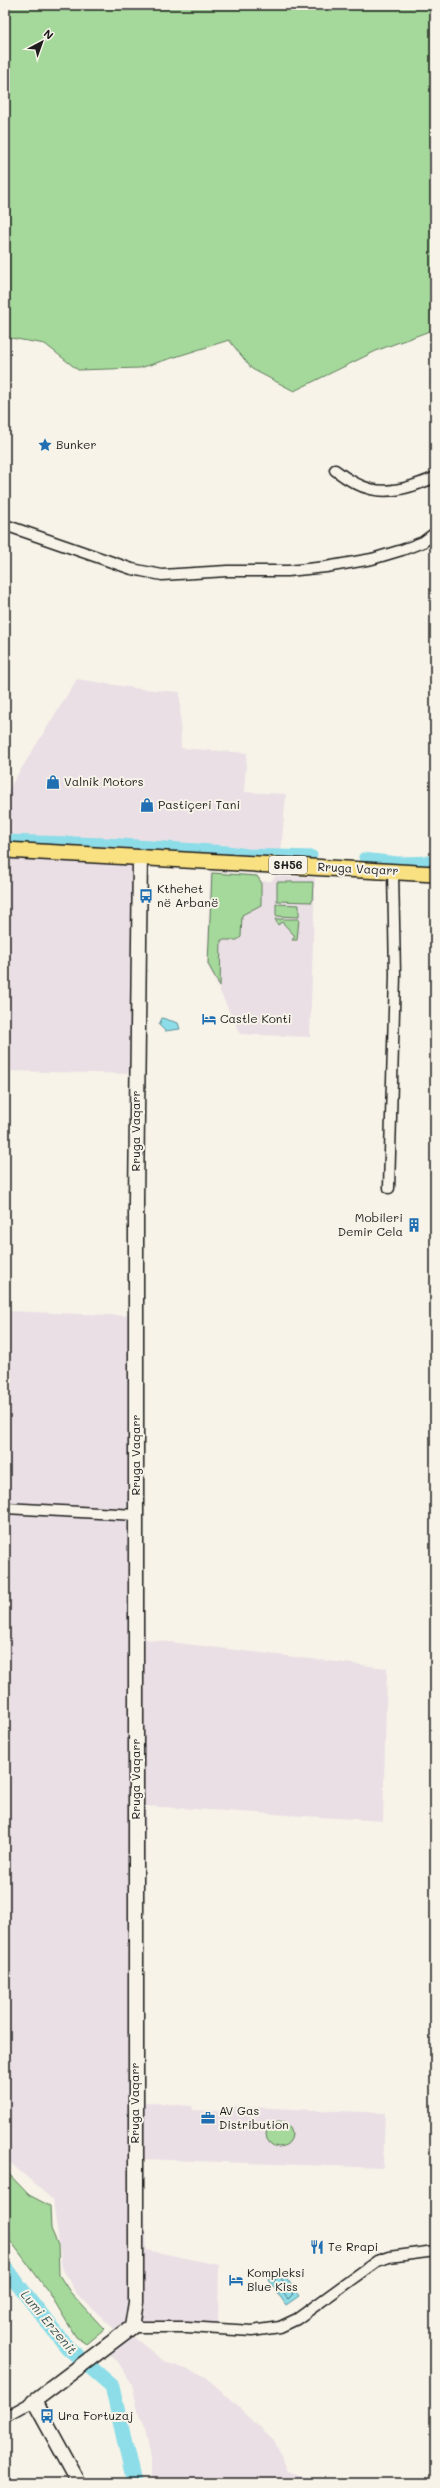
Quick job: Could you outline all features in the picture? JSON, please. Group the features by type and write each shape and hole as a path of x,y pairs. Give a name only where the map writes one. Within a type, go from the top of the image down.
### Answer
{"main road":[{"name":"SH56","path":"5,850 140,857"},
{"name":"Rruga Vaqarr","path":"132,2327 136,2302 136,1177 140,857 435,874"},
{"path":"79,2483 36,2398 132,2327"}],"street":[{"path":"335,470 358,485 384,492 402,489 435,476"},
{"path":"5,525 139,571 162,575 227,571 288,571 326,567 372,559 402,550 423,542 435,533"},
{"path":"389,1188 394,975 393,871"},
{"path":"5,1508 136,1515"},
{"path":"132,2327 181,2327 252,2331 280,2327 297,2319 377,2261 389,2257 435,2251"},
{"path":"5,2417 36,2398"}],"shaded area":[{"path":"77,679 141,689 180,692 181,748 247,753 244,792 286,794 280,865 140,857 137,1074 5,1071 5,795"},
{"path":"210,872 257,875 261,881 271,881 276,876 315,878 310,1037 240,1034 207,964"},
{"path":"5,1311 136,1316 145,1639 387,1668 383,1821 146,1806 141,2035 142,2163 147,2250 219,2265 218,2327 145,2323 114,2329 76,2293 62,2268 53,2200 5,2158"},
{"path":"144,2102 192,2106 193,2110 223,2111 224,2106 385,2113 383,2168 143,2159"},
{"path":"131,2335 165,2362 204,2375 274,2440 288,2471 305,2477 309,2483 150,2483 150,2452 132,2384 118,2362 109,2354 125,2342"}],"green space":[{"path":"5,5 435,5 435,329 378,350 294,391 252,369 229,340 140,368 78,370 45,344 5,337"},
{"path":"212,873 257,876 261,882 261,905 242,915 241,937 237,940 221,940 220,986 208,964"},
{"path":"277,882 313,882 312,902 277,901"},
{"path":"276,904 299,905 299,917 276,916"},
{"path":"275,919 299,919 297,940 292,940 295,936 282,922 278,925"},
{"path":"279,2121 288,2125 292,2134 288,2143 279,2147 270,2143 266,2134 270,2125"},
{"path":"5,2170 29,2195 50,2206 51,2229 58,2245 59,2275 70,2292 104,2329 86,2344 76,2337 50,2294 13,2244 5,2237"}],"water":[{"path":"162,1018 178,1023 180,1029 165,1031 159,1025"},
{"path":"281,2270 299,2296 286,2305 268,2279"}],"waterway":[{"path":"5,839 106,842 228,850 247,853 313,855"},
{"path":"363,857 398,861 435,860"},
{"name":"Lumi Erzenit","path":"5,2268 67,2347 112,2386 134,2483"}],"place":[{"name":"Bunker","path":"45,445"},
{"name":"Valnik Motors","path":"53,782"},
{"name":"Pastiçeri Tani","path":"147,805"},
{"name":"Kthehet në Arbanë","path":"146,896"},
{"name":"Castle Konti","path":"209,1019"},
{"name":"Mobileri Demir Cela","path":"414,1225"},
{"name":"AV Gas Distribution","path":"208,2118"},
{"name":"Te Rrapi","path":"317,2247"},
{"name":"Kompleksi Blue Kiss","path":"236,2280"},
{"name":"Ura Fortuzaj","path":"47,2416"}]}
